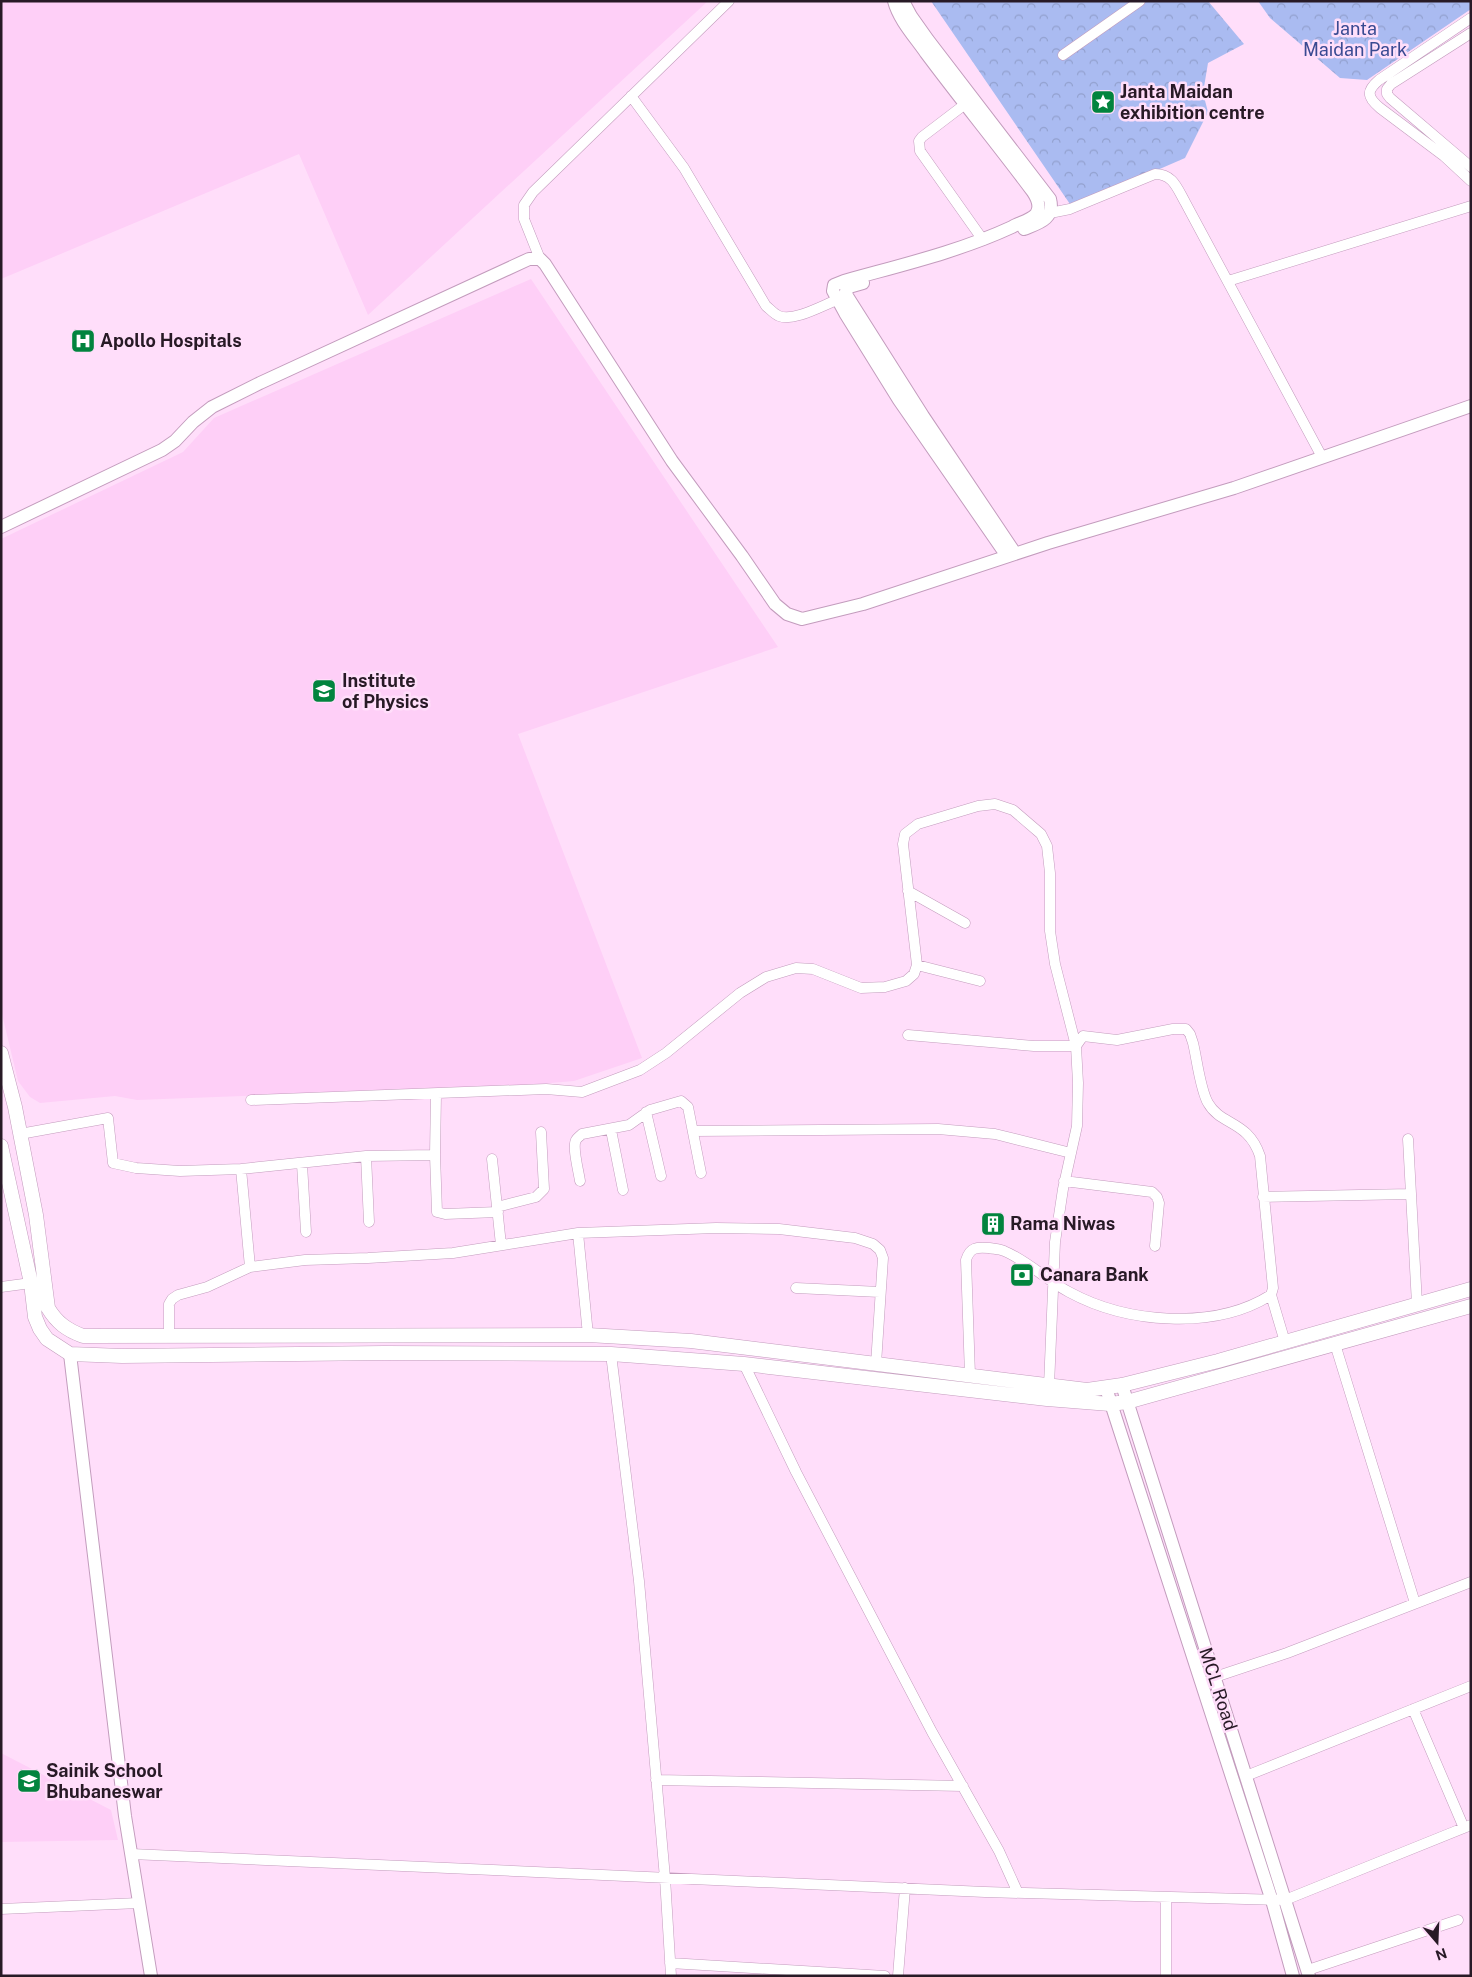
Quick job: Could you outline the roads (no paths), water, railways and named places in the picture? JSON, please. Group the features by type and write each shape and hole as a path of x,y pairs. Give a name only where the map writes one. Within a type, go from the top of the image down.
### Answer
{"main road":[{"path":"1,1053 7,1098 20,1134 36,1215 48,1308 54,1319 68,1330 83,1336 588,1334 695,1341 1087,1390 1122,1386 1218,1361 1471,1289"},
{"path":"1,1146 5,1180 31,1283 35,1317 47,1339 70,1354 122,1356 384,1353 611,1354 744,1364 1037,1398 1110,1404 1127,1402 1471,1306"},
{"path":"693,1360 695,1341"}],"street":[{"path":"729,1 532,192 524,205 524,220 540,259 672,461 776,604 787,614 802,619 863,604 1011,555 1234,488 1471,406"},
{"path":"894,1 903,20 964,105 984,126 1038,200 1038,208 1036,214 983,240 838,284 833,288 837,300 899,400 1011,555"},
{"path":"903,1 911,16 958,80 1045,192 1052,207 1044,220 991,244 924,268 855,285 846,291 847,296 1011,555"},
{"path":"1063,55 1140,1"},
{"path":"1471,18 1379,80 1372,86 1369,95 1371,100 1380,108 1444,156 1471,180"},
{"path":"1471,33 1391,84 1387,89 1387,94 1390,98 1471,167"},
{"path":"631,96 684,168 766,306 779,316 790,317 837,300"},
{"path":"964,105 922,137 918,145 920,151 983,240"},
{"path":"1050,213 1070,209 1155,174 1164,174 1174,183 1322,457"},
{"path":"1228,281 1471,206"},
{"path":"1,528 162,450 175,441 193,422 212,407 260,383 529,259 540,259"},
{"path":"251,1100 546,1089 582,1092 640,1070 666,1053 740,993 766,977 796,968 813,969 861,988 884,987 906,981 914,974 917,965 903,844 905,834 918,824 978,806 995,804 1013,810 1042,834 1047,846 1050,873 1050,931 1055,964 1076,1046 1078,1083 1077,1126 1064,1181 1056,1242 1049,1386"},
{"path":"908,891 965,923"},
{"path":"917,965 980,981"},
{"path":"1076,1046 1083,1036 1117,1040 1173,1029 1186,1030 1190,1034 1208,1103 1217,1114 1244,1130 1256,1143 1260,1156 1272,1288 1270,1295 1284,1342"},
{"path":"908,1035 1034,1046 1076,1046"},
{"path":"436,1094 435,1155 438,1212 445,1214 498,1209 536,1197 544,1189 541,1132"},
{"path":"580,1181 574,1147 575,1140 582,1134 629,1126 646,1112 658,1106 674,1102 686,1103 701,1173"},
{"path":"646,1112 661,1176"},
{"path":"20,1134 108,1118 113,1163 136,1168 168,1170 241,1169 366,1156 435,1155"},
{"path":"693,1131 938,1129 996,1134 1071,1153"},
{"path":"612,1130 622,1190"},
{"path":"1408,1140 1417,1304"},
{"path":"366,1156 369,1222"},
{"path":"492,1159 501,1245"},
{"path":"302,1164 306,1232"},
{"path":"241,1169 250,1267"},
{"path":"1064,1181 1152,1192 1157,1197 1159,1203 1155,1246"},
{"path":"1263,1197 1412,1194"},
{"path":"169,1336 169,1304 172,1299 178,1295 207,1287 250,1267 305,1260 453,1253 578,1233 716,1228 779,1229 855,1238 873,1244 880,1250 883,1258 876,1364"},
{"path":"578,1233 588,1334"},
{"path":"970,1375 966,1260 968,1253 973,1248 1002,1250 1024,1261 1066,1291 1088,1302 1123,1312 1156,1318 1182,1319 1217,1315 1253,1306 1270,1295"},
{"path":"1,1287 31,1283"},
{"path":"796,1288 880,1292"},
{"path":"1335,1344 1415,1603"},
{"path":"70,1354 125,1816 151,1976"},
{"path":"611,1354 639,1581 665,1878 670,1976"},
{"path":"744,1364 796,1472 932,1732 999,1851 1018,1893"},
{"name":"MCL Road","path":"1122,1386 1308,1973"},
{"name":"MCL Road","path":"1106,1388 1271,1900 1293,1976"},
{"path":"1215,1677 1287,1653 1471,1582"},
{"path":"1246,1776 1471,1686"},
{"path":"131,1854 1018,1893 1285,1900 1467,1827 1413,1709"},
{"path":"656,1780 963,1786"},
{"path":"898,1976 905,1888"},
{"path":"1166,1898 1166,1976"},
{"path":"1,1909 139,1903"},
{"path":"1308,1973 1458,1920"},
{"path":"670,1963 885,1976"}],"place":[{"name":"Janta Maidan exhibition centre","path":"1103,102"},
{"name":"Apollo Hospitals","path":"83,341"},
{"name":"Institute of Physics","path":"324,691"},
{"name":"Rama Niwas","path":"993,1224"},
{"name":"Canara Bank","path":"1022,1275"},
{"name":"Sainik School Bhubaneswar","path":"29,1781"}],"park label":[{"name":"Janta Maidan Park","path":"1355,39"}]}
